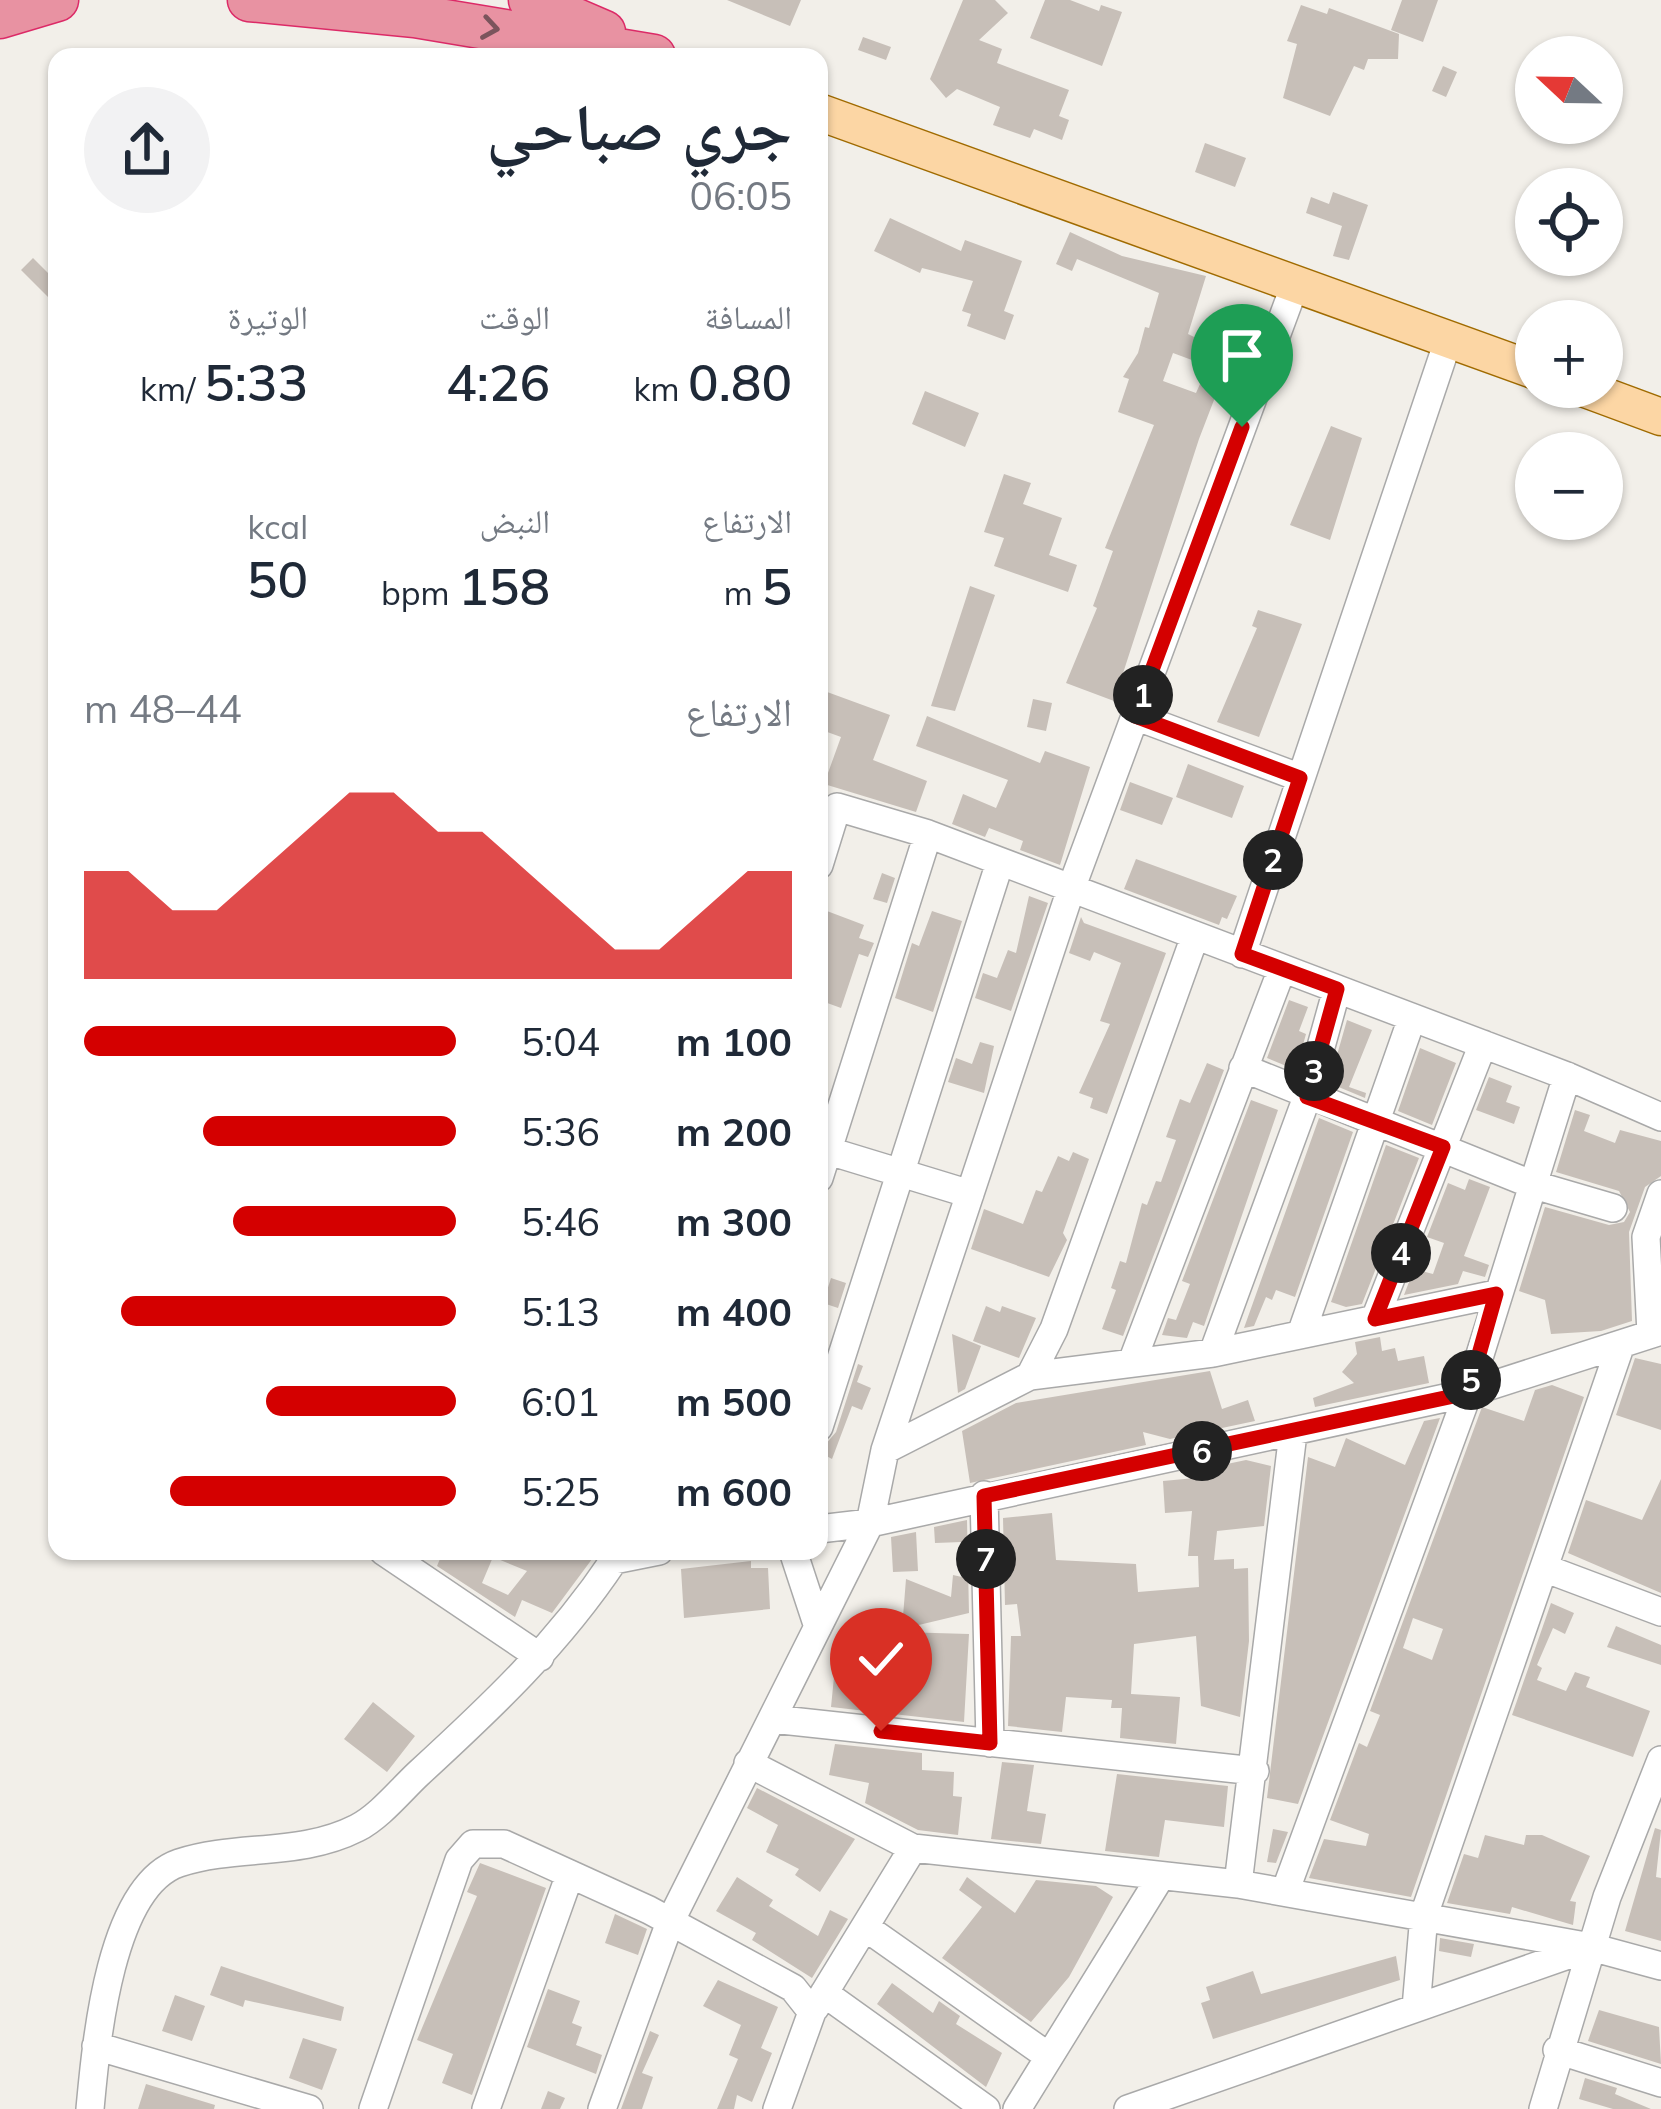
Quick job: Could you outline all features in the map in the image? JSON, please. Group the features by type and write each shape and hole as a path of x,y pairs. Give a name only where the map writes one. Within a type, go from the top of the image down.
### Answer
{"highway":[{"path":"0,17 57,0"},
{"path":"249,0 416,16 608,48"},
{"path":"530,0 638,48"}],"main road":[{"path":"828,115 1515,363"},
{"path":"1623,403 1661,417"}],"street":[{"path":"602,2109 670,1922 870,1523 885,1450 1071,890 1296,282"},
{"path":"1242,954 1449,338"},
{"path":"1135,716 1300,778"},
{"path":"828,836 837,807 928,834 1567,1076 1661,1117"},
{"path":"828,1134 928,834"},
{"path":"828,1398 1000,862"},
{"path":"1030,1376 1054,1329 1195,936"},
{"path":"1132,1362 1282,969"},
{"path":"1213,1353 1307,1097 1337,989"},
{"path":"1301,1334 1412,1018"},
{"path":"1375,1319 1483,1044"},
{"path":"1243,1068 1531,1184 1613,1208"},
{"path":"1285,1892 1468,1393 1567,1076"},
{"path":"828,1151 970,1194"},
{"path":"828,1528 870,1523 1468,1393 1656,1332 1646,1237 1661,1194"},
{"path":"885,1450 1030,1376 1213,1353 1496,1294"},
{"path":"1416,2008 1424,1915 1621,1344"},
{"path":"1238,1884 1293,1433"},
{"path":"984,1496 990,1743"},
{"path":"396,1560 540,1657"},
{"path":"90,2109 96,2046 133,1903 154,1879 178,1863 307,1846 361,1827 569,1627 612,1560"},
{"path":"796,1560 818,1627"},
{"path":"1544,1568 1661,1612"},
{"path":"772,1719 1255,1772"},
{"path":"748,1762 913,1848 1238,1884 1592,1947 1661,1966"},
{"path":"1544,2109 1557,2050 1592,1947 1658,1775"},
{"path":"373,2109 459,1860 473,1844 504,1844 670,1922 818,2002 986,2109"},
{"path":"777,2109 818,2002 913,1848"},
{"path":"486,2109 570,1874"},
{"path":"1017,2109 1161,1876"},
{"path":"865,1927 1048,2056"},
{"path":"1128,2109 1592,1947"},
{"path":"96,2046 309,2109"},
{"path":"1557,2050 1656,2091"}],"building":[{"path":"727,0 801,0 790,26"},
{"path":"963,0 995,0 1008,13 979,40 1002,49 997,63 1069,90 1059,116 1069,120 1062,140 1034,129 1030,138 993,125 1000,107 957,89 946,98 930,79"},
{"path":"1045,0 1070,0 1099,11 1101,5 1122,12 1102,66 1030,38"},
{"path":"1402,0 1438,0 1423,42 1391,30"},
{"path":"1301,5 1327,14 1329,8 1399,34 1398,59 1368,59 1364,70 1354,66 1330,116 1283,98 1297,44 1287,41"},
{"path":"863,37 891,47 886,60 858,50"},
{"path":"1443,66 1457,72 1446,97 1432,91"},
{"path":"1205,143 1246,158 1235,187 1195,172"},
{"path":"1333,192 1368,205 1349,260 1333,256 1342,226 1306,213 1311,197 1329,204"},
{"path":"890,218 961,251 965,240 1022,261 1004,311 1014,315 1005,340 967,326 971,314 962,311 973,281 922,268 920,273 874,251"},
{"path":"1070,232 1122,256 1206,276 1188,334 1245,362 1231,392 1219,387 1114,701 1066,683 1097,608 1093,606 1113,551 1105,548 1154,425 1118,412 1129,379 1123,377 1138,353 1145,327 1149,328 1159,293 1077,259 1072,271 1056,264","holes":["1173,353 1208,366 1196,393 1163,381"]},
{"path":"33,258 48,273 48,297 21,270"},
{"path":"925,391 979,413 965,447 912,424"},
{"path":"1331,426 1362,438 1330,540 1290,525"},
{"path":"1004,474 1031,483 1023,504 1062,518 1049,555 1077,565 1068,592 994,566 1004,538 984,532"},
{"path":"970,586 995,595 955,711 931,706"},
{"path":"1258,610 1302,624 1259,737 1217,722 1257,628 1252,626"},
{"path":"828,692 890,715 873,760 927,781 916,812 828,785 841,737 828,732"},
{"path":"1033,699 1052,703 1046,731 1027,727"},
{"path":"927,716 1040,763 1045,751 1090,767 1060,865 1020,850 1023,841 989,828 985,837 952,824 963,794 996,808 1008,780 916,746"},
{"path":"1188,764 1244,786 1232,818 1176,797"},
{"path":"1130,782 1173,798 1162,825 1120,810"},
{"path":"1136,859 1237,896 1227,919 1222,917 1219,925 1124,889"},
{"path":"882,873 895,878 887,903 873,899"},
{"path":"1029,896 1048,903 1011,1011 975,998 983,973 997,978 1008,950 1016,953"},
{"path":"828,911 864,925 859,938 874,943 868,957 859,954 841,1008 828,1003"},
{"path":"932,911 962,921 933,1012 895,998 912,943 919,946"},
{"path":"1081,917 1084,923 1166,953 1107,1114 1090,1108 1093,1098 1079,1093 1110,1024 1100,1021 1121,963 1094,952 1090,961 1069,953"},
{"path":"1289,1000 1308,1007 1299,1031 1306,1034 1296,1070 1267,1058"},
{"path":"1347,1020 1372,1030 1349,1087 1366,1093 1365,1098 1329,1083"},
{"path":"980,1042 994,1046 984,1093 948,1082 956,1058 972,1064"},
{"path":"1420,1048 1456,1063 1432,1125 1398,1111"},
{"path":"1207,1063 1224,1070 1123,1336 1102,1329 1116,1290 1111,1288 1120,1261 1126,1263 1142,1203 1147,1205 1156,1181 1161,1182 1176,1140 1166,1137 1180,1099 1190,1103"},
{"path":"1489,1077 1512,1086 1506,1102 1520,1107 1514,1124 1476,1110"},
{"path":"1251,1100 1278,1110 1204,1326 1193,1322 1187,1338 1162,1335 1168,1318 1176,1320 1190,1284 1182,1281"},
{"path":"1575,1110 1590,1115 1584,1131 1615,1143 1620,1130 1661,1141 1661,1176 1645,1187 1629,1232 1632,1321 1601,1331 1551,1334 1545,1300 1519,1291 1545,1207 1609,1225 1624,1222 1630,1212 1619,1191 1556,1172"},
{"path":"1319,1118 1353,1132 1295,1297 1276,1290 1272,1300 1266,1297 1254,1326 1244,1328"},
{"path":"1386,1145 1419,1158 1362,1304 1346,1307 1331,1302"},
{"path":"1073,1152 1089,1159 1063,1233 1067,1240 1049,1277 971,1249 984,1209 1023,1224 1036,1190 1042,1192 1058,1156 1069,1161"},
{"path":"1469,1179 1490,1187 1464,1256 1489,1265 1485,1277 1463,1271 1458,1284 1404,1295 1414,1269 1433,1274 1444,1243 1427,1237 1448,1183 1465,1190"},
{"path":"831,1278 846,1283 838,1308 828,1305"},
{"path":"986,1306 1000,1312 1002,1306 1036,1318 1019,1358 973,1341"},
{"path":"952,1334 981,1346 965,1389 958,1393"},
{"path":"1380,1337 1382,1351 1395,1348 1398,1361 1424,1356 1429,1383 1315,1407 1313,1398 1354,1383 1342,1372 1357,1354 1355,1342"},
{"path":"1635,1358 1661,1364 1661,1430 1616,1415"},
{"path":"858,1364 863,1366 857,1382 871,1388 862,1410 852,1406 832,1459 828,1441 836,1432"},
{"path":"1210,1371 1222,1409 1248,1400 1255,1421 1170,1439 1143,1432 1146,1445 970,1483 962,1431 1016,1403"},
{"path":"1552,1385 1584,1397 1411,1897 1309,1878 1324,1839 1366,1846 1369,1834 1330,1820 1359,1743 1367,1747 1380,1715 1370,1711 1482,1407 1524,1421 1535,1390","holes":["1413,1618 1443,1629 1432,1660 1403,1648"]},
{"path":"1440,1418 1298,1804 1267,1798 1308,1457 1335,1467 1346,1438 1405,1465 1424,1421"},
{"path":"1246,1460 1271,1466 1264,1526 1217,1531 1214,1560 1234,1559 1234,1569 1248,1568 1249,1641 1240,1717 1201,1706 1196,1636 1134,1644 1131,1694 1180,1697 1176,1744 1120,1738 1122,1708 1111,1708 1112,1700 1066,1697 1062,1732 1008,1726 1011,1636 1021,1636 1017,1604 1005,1605 1003,1518 1052,1513 1056,1560 1136,1564 1138,1592 1199,1587 1198,1556 1188,1556 1192,1511 1165,1513 1163,1481 1195,1478 1194,1471"},
{"path":"1661,1479 1661,1593 1568,1553 1586,1500 1642,1520"},
{"path":"967,1520 969,1613 902,1629 906,1579 951,1597 953,1575 962,1577 962,1542 935,1543 934,1527"},
{"path":"916,1532 918,1571 893,1572 891,1537"},
{"path":"440,1560 492,1560 482,1583 508,1595 527,1571 500,1560 591,1560 552,1613 522,1600 515,1617 437,1566"},
{"path":"751,1561 751,1568 768,1568 770,1609 684,1618 681,1569"},
{"path":"1551,1603 1574,1613 1565,1634 1553,1628 1537,1665 1542,1668 1537,1680 1566,1691 1575,1672 1590,1677 1586,1687 1650,1711 1633,1757 1512,1715"},
{"path":"1616,1626 1661,1645 1661,1665 1607,1647"},
{"path":"901,1632 969,1634 964,1722 831,1707 834,1677 868,1680 867,1693 895,1695"},
{"path":"373,1702 415,1736 387,1772 344,1739"},
{"path":"835,1744 922,1753 922,1770 954,1772 953,1796 962,1797 958,1835 918,1830 865,1803 869,1783 829,1775"},
{"path":"1002,1762 1034,1765 1027,1811 1046,1814 1041,1844 991,1839"},
{"path":"1117,1774 1228,1786 1224,1827 1165,1820 1159,1857 1105,1851"},
{"path":"757,1788 855,1839 820,1892 795,1875 799,1869 766,1852 778,1825 747,1808"},
{"path":"1655,1828 1661,1830 1656,1877 1661,1878 1661,1941 1625,1931"},
{"path":"1273,1829 1288,1832 1276,1863 1267,1862"},
{"path":"1485,1835 1524,1845 1526,1835 1542,1835 1590,1856 1570,1901 1576,1902 1573,1925 1512,1907 1510,1914 1447,1903 1464,1854 1478,1858"},
{"path":"480,1863 546,1888 472,2095 442,2083 453,2054 417,2040 477,1896 467,1892"},
{"path":"737,1877 773,1900 769,1906 818,1936 830,1910 848,1919 812,1978 752,1940 756,1933 716,1911"},
{"path":"967,1877 1015,1913 1036,1880 1096,1886 1113,1897 1069,1977 1031,2022 942,1958 982,1907 959,1890"},
{"path":"615,1914 647,1929 638,1955 605,1943"},
{"path":"1440,1938 1474,1944 1471,1957 1439,1951"},
{"path":"1396,1956 1400,1980 1213,2039 1201,2003 1210,2000 1206,1987 1253,1971 1261,1994"},
{"path":"221,1966 344,2007 341,2021 245,2000 243,2007 210,1995"},
{"path":"718,1980 778,2007 761,2048 772,2053 752,2102 737,2095 734,2109 717,2109 738,2059 729,2055 741,2025 703,2006"},
{"path":"892,1983 933,2013 939,2001 960,2016 956,2024 1002,2053 986,2087 877,2004"},
{"path":"548,1989 580,2001 572,2023 582,2027 576,2045 602,2055 596,2074 527,2047"},
{"path":"175,1995 205,2006 192,2041 162,2031"},
{"path":"1599,2010 1659,2027 1661,2064 1588,2041"},
{"path":"650,2031 659,2035 642,2073 653,2077 642,2109 621,2109"},
{"path":"303,2038 337,2049 322,2090 289,2078"},
{"path":"1585,2078 1617,2088 1615,2094 1651,2109 1613,2109 1579,2099"},
{"path":"146,2084 215,2105 214,2109 138,2109"},
{"path":"548,2091 565,2098 560,2109 541,2109"}],"route":[{"path":"881,1731 990,1743 984,1496 1468,1393 1496,1294 1375,1319 1443,1147 1307,1097 1337,989 1242,954 1300,778 1135,716 1242,427"}]}
